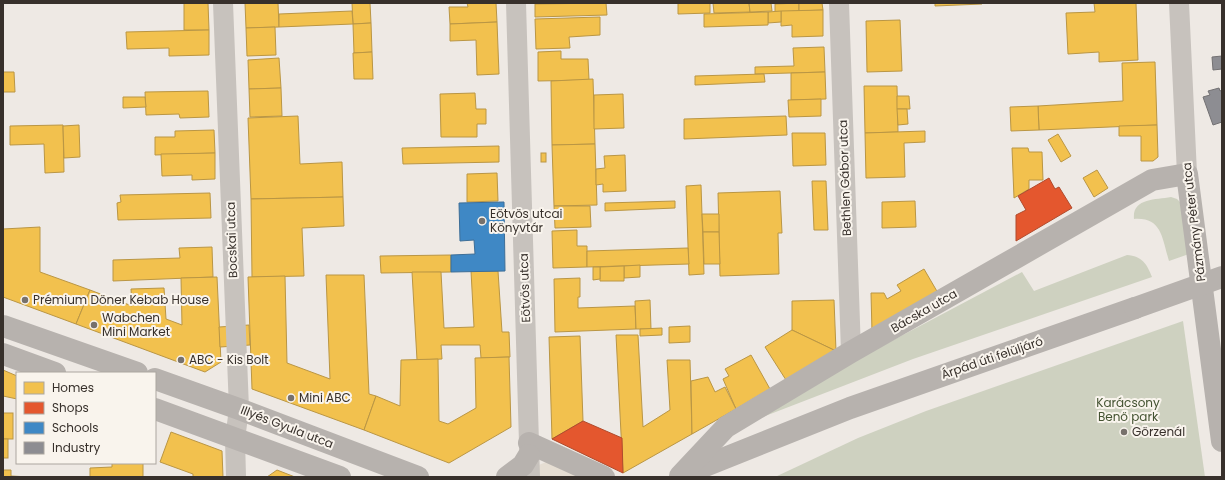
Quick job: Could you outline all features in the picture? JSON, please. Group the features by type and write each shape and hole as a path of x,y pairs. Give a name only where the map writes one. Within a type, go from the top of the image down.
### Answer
{"main road":[{"name":"Bácska utca","path":"688,475 726,427 851,352 1152,180 1187,174"},
{"name":"Pázmány Péter utca","path":"1187,174 1222,441"},
{"name":"Árpád úti felüljáró","path":"688,475 850,408 1222,277"},
{"path":"3,326 134,372"},
{"path":"3,354 52,372"},
{"name":"Illyés Gyula utca","path":"156,379 239,409 418,477"},
{"path":"156,409 340,477"},
{"path":"508,477 516,472 529,449 604,477"}],"street":[{"name":"Bocskai utca","path":"223,3 239,409 235,439 236,477"},
{"name":"Eötvös utca","path":"516,3 530,477"},
{"name":"Bethlen Gábor utca","path":"839,3 851,352"},
{"name":"Pázmány Péter utca","path":"1179,3 1187,174"}],"green space":[{"path":"1171,197 1177,199 1183,205 1189,254 1169,261 1162,237 1156,225 1143,219 1134,219 1134,212 1137,207 1146,201"},
{"path":"1127,255 1140,259 1148,268 1152,277 913,359 747,423 835,371 1022,272 1034,291"},
{"name":"Karácsony Benő park","path":"1183,321 1205,477 775,477 858,438 926,411"}],"shaded area":[{"path":"546,462 585,477 539,477 539,465"}],"building: Homes":[{"path":"184,3 208,3 209,30 184,30"},
{"path":"245,3 278,3 279,27 246,28"},
{"path":"352,3 370,3 371,23 353,24"},
{"path":"467,3 496,3 497,22 450,24 449,7 468,7"},
{"path":"606,3 607,15 535,17 535,4"},
{"path":"678,3 710,3 710,13 678,14"},
{"path":"713,3 749,3 750,12 714,13"},
{"path":"749,3 771,3 772,11 750,12"},
{"path":"799,3 799,11 775,12 775,4"},
{"path":"799,3 822,3 823,10 799,11"},
{"path":"935,3 982,3 982,4 935,6"},
{"path":"1094,3 1136,3 1138,60 1099,62 1099,52 1068,54 1066,13 1095,12"},
{"path":"823,10 823,36 792,37 792,25 781,26 781,11"},
{"path":"352,11 353,24 279,27 279,14"},
{"path":"781,11 781,22 768,23 768,12"},
{"path":"768,12 768,25 704,27 704,14"},
{"path":"600,17 600,35 569,37 570,48 536,49 535,19"},
{"path":"900,20 902,71 867,72 866,21"},
{"path":"497,22 499,74 477,75 476,40 450,41 450,24"},
{"path":"371,23 372,52 354,53 353,24"},
{"path":"275,27 276,55 247,56 246,28"},
{"path":"209,30 209,55 169,56 169,48 127,49 126,32"},
{"path":"824,47 825,72 755,74 755,67 794,66 793,48"},
{"path":"561,51 561,59 588,59 589,80 538,81 538,52"},
{"path":"372,52 373,79 354,79 353,53"},
{"path":"279,58 281,88 249,89 248,60"},
{"path":"1155,62 1157,125 1039,130 1038,106 1123,101 1122,63"},
{"path":"3,72 14,72 15,92 3,92"},
{"path":"825,72 826,99 791,100 791,73"},
{"path":"764,74 765,82 695,85 695,76"},
{"path":"593,79 595,144 552,145 551,81"},
{"path":"864,86 897,86 898,132 865,133"},
{"path":"281,88 282,116 250,117 249,89"},
{"path":"208,91 209,117 180,118 179,114 146,115 145,92"},
{"path":"475,93 476,109 486,109 486,124 477,124 477,137 441,137 440,94"},
{"path":"623,94 624,128 594,129 594,95"},
{"path":"897,96 909,96 910,109 897,109"},
{"path":"123,97 145,97 146,107 123,108"},
{"path":"821,99 821,116 789,117 788,100"},
{"path":"1038,106 1039,130 1011,131 1010,107"},
{"path":"897,109 907,109 908,124 898,125"},
{"path":"298,116 300,164 342,162 343,197 251,199 248,118"},
{"path":"786,116 787,135 684,139 684,119"},
{"path":"63,125 64,172 45,173 44,144 10,145 10,126"},
{"path":"79,125 80,157 64,158 63,126"},
{"path":"1157,125 1158,157 1153,161 1141,161 1141,136 1119,136 1119,126"},
{"path":"214,130 215,153 155,155 155,137 175,137 175,131"},
{"path":"925,131 925,142 904,143 905,177 866,178 865,133"},
{"path":"792,133 825,133 826,165 793,166"},
{"path":"1058,134 1071,156 1061,162 1048,140"},
{"path":"595,144 597,205 554,206 552,145"},
{"path":"499,146 499,162 403,164 402,148"},
{"path":"1012,148 1028,148 1029,152 1042,152 1043,180 1029,180 1029,189 1014,198"},
{"path":"215,153 215,179 192,180 192,175 162,176 161,154"},
{"path":"541,153 546,153 546,162 541,162"},
{"path":"625,155 626,191 603,192 603,184 596,185 596,169 605,168 604,156"},
{"path":"1097,170 1108,188 1094,197 1083,178"},
{"path":"497,173 498,201 467,202 467,174"},
{"path":"812,181 826,181 828,230 814,230"},
{"path":"701,185 704,274 689,275 686,186"},
{"path":"780,191 782,233 778,233 779,274 720,276 718,193"},
{"path":"210,193 211,218 118,220 117,203 121,202 120,195"},
{"path":"343,197 344,226 302,228 304,276 252,277 251,199"},
{"path":"675,201 675,208 605,211 605,203"},
{"path":"915,201 916,227 882,228 882,202"},
{"path":"554,206 590,206 591,227 555,228"},
{"path":"702,214 719,214 719,232 703,232"},
{"path":"40,227 40,272 90,290 76,324 3,297 3,229"},
{"path":"577,230 577,246 587,246 587,267 553,268 552,231"},
{"path":"703,232 719,232 720,264 704,264"},
{"path":"212,247 213,277 113,281 113,260 180,258 179,248"},
{"path":"688,248 689,264 587,267 587,251"},
{"path":"451,255 451,272 381,273 380,256"},
{"path":"640,265 640,277 624,278 624,266"},
{"path":"624,266 624,281 600,281 600,267"},
{"path":"593,267 600,267 600,279 593,280"},
{"path":"924,269 938,293 872,332 871,293 884,293 887,299 901,291 897,285"},
{"path":"471,271 498,271 502,332 509,332 510,357 481,358 480,345 441,345 442,359 417,360 412,272 441,272 444,328 474,327"},
{"path":"326,275 364,275 369,394 376,396 364,430 252,389 248,277 285,276 287,363 330,379"},
{"path":"217,277 221,362 205,372 76,324 90,290 132,306 131,289 164,288 166,319 182,325 181,278"},
{"path":"580,278 580,297 578,297 578,308 635,306 636,329 555,332 554,279"},
{"path":"650,300 651,329 636,329 635,301"},
{"path":"834,300 836,351 792,330 792,301"},
{"path":"249,325 250,345 220,347 219,327"},
{"path":"690,326 690,342 669,343 669,327"},
{"path":"662,328 662,335 640,336 640,329"},
{"path":"792,330 836,351 786,380 765,347"},
{"path":"616,335 638,335 643,427 670,410 667,360 690,360 692,434 623,473"},
{"path":"580,336 583,421 552,439 549,337"},
{"path":"751,355 770,389 736,409 723,379 729,376 725,369"},
{"path":"509,357 511,427 449,463 364,430 376,396 400,406 401,360 438,359 439,421 448,424 476,408 475,358"},
{"path":"3,370 16,376 16,399 3,396"},
{"path":"708,377 715,392 725,387 736,409 692,434 691,381"},
{"path":"3,413 13,413 13,439 3,439"},
{"path":"171,432 222,451 223,477 193,477 193,474 160,462"},
{"path":"3,439 8,439 8,458 3,458"},
{"path":"112,464 143,464 143,477 90,477 90,468 112,467"},
{"path":"3,470 11,470 11,476 30,477 3,477"},
{"path":"277,470 295,477 267,477"}],"building: Shops":[{"path":"1049,178 1055,189 1059,187 1072,208 1016,241 1016,215 1026,210 1018,196"},
{"path":"583,421 622,438 623,473 552,439"}],"building: Schools":[{"name":"Eötvös utcai Könyvtár","path":"504,202 505,271 451,272 451,255 475,254 474,240 460,241 459,203"}],"building: Industry":[{"path":"1222,56 1222,69 1213,70 1212,57"},
{"path":"1219,88 1220,91 1222,90 1222,122 1213,125 1203,97 1210,95 1208,91"}],"place":[{"name":"Eötvös utcai Könyvtár","path":"482,221"},
{"name":"Prémium Döner Kebab House","path":"25,300"},
{"name":"Wabchen Mini Market","path":"94,325"},
{"name":"ABC - Kis Bolt","path":"181,360"},
{"name":"Mini ABC","path":"291,398"},
{"name":"Görzenál","path":"1124,432"}]}
